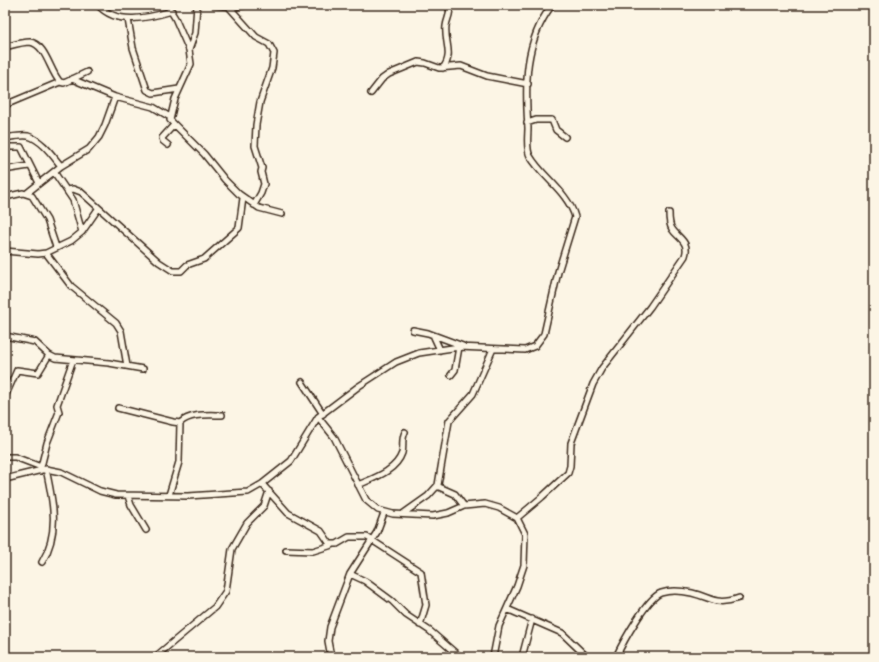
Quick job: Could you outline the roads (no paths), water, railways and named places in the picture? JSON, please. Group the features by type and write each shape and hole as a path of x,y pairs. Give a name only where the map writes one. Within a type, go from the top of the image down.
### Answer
{"street":[{"path":"100,7 111,5"},
{"path":"167,5 172,11 189,50 191,64 179,89 170,117 173,126 204,154 224,180 243,198 264,210 282,214"},
{"path":"189,50 195,33 197,5"},
{"path":"214,5 229,7 245,5"},
{"path":"443,68 449,53 446,32 450,12 448,5"},
{"path":"5,457 15,457 42,469 61,472 100,491 116,495 188,496 248,492 262,484 292,461 321,416 359,386 396,362 419,353 459,347 525,350 530,349 538,343 544,334 558,272 574,222 574,214 566,201 528,152 527,64 530,51 543,20 552,5"},
{"path":"100,7 109,14 128,19 145,18 172,11"},
{"path":"229,7 256,37 269,44 274,53 272,68 262,97 257,119 255,146 262,168 261,172 264,181 261,193 254,205"},
{"path":"128,19 133,48 147,90 154,92 179,89"},
{"path":"5,47 28,42 37,45 44,53 60,82"},
{"path":"371,93 382,78 414,63 425,63 443,68 461,66 487,76 528,84"},
{"path":"5,105 60,82 64,83 87,72"},
{"path":"72,79 114,97 153,107 170,117"},
{"path":"5,197 27,193 61,166 89,149 99,137 105,125 114,97"},
{"path":"527,123 536,120 552,120 556,130 565,138"},
{"path":"168,145 162,138 173,126"},
{"path":"5,138 24,136 31,138 43,145 61,166"},
{"path":"5,147 21,147 29,166 39,183"},
{"path":"5,168 10,170 29,166"},
{"path":"54,172 67,190 78,210 82,232"},
{"path":"67,190 76,189 165,267 178,271 204,259 239,228 243,198"},
{"path":"27,193 32,196 47,220 56,248"},
{"path":"5,251 38,254 46,253 71,241 82,232 98,208"},
{"path":"516,518 568,473 570,466 571,443 593,384 602,368 650,307 685,256 686,247 683,240 672,229 669,213"},
{"path":"46,253 71,286 116,323 121,331 127,366"},
{"path":"413,330 419,330 434,337 466,347"},
{"path":"5,336 35,342 49,356 55,358 143,369"},
{"path":"434,337 440,350"},
{"path":"451,375 455,370 459,347"},
{"path":"404,513 428,496 437,486 443,461 449,421 474,392 493,349"},
{"path":"5,397 17,370 38,373 49,356"},
{"path":"42,562 46,555 54,525 52,500 42,469 59,412 57,405 60,394 74,360"},
{"path":"302,382 334,437 358,485 370,505 384,513 404,513 433,516 448,513 464,506 485,504 499,508 516,518 525,534 524,565 499,626 493,657"},
{"path":"118,408 180,423"},
{"path":"169,495 179,462 180,423 185,418 190,417 222,415"},
{"path":"358,485 396,466 402,452 401,441 405,432"},
{"path":"5,479 42,469"},
{"path":"262,484 291,516 321,531 332,545"},
{"path":"437,486 456,494 464,506"},
{"path":"155,657 215,607 223,597 227,588 232,549 245,526 264,506 269,491"},
{"path":"128,496 131,505 146,530"},
{"path":"331,657 329,632 350,574 369,547 384,513"},
{"path":"286,550 314,551 349,537 367,537 372,539 422,573 426,605 420,625"},
{"path":"350,574 365,581 392,601 406,615 430,631 460,657"},
{"path":"616,657 639,616 650,602 662,592 688,593 716,602 739,598"},
{"path":"507,609 562,633 587,657"},
{"path":"522,657 532,619"}]}
